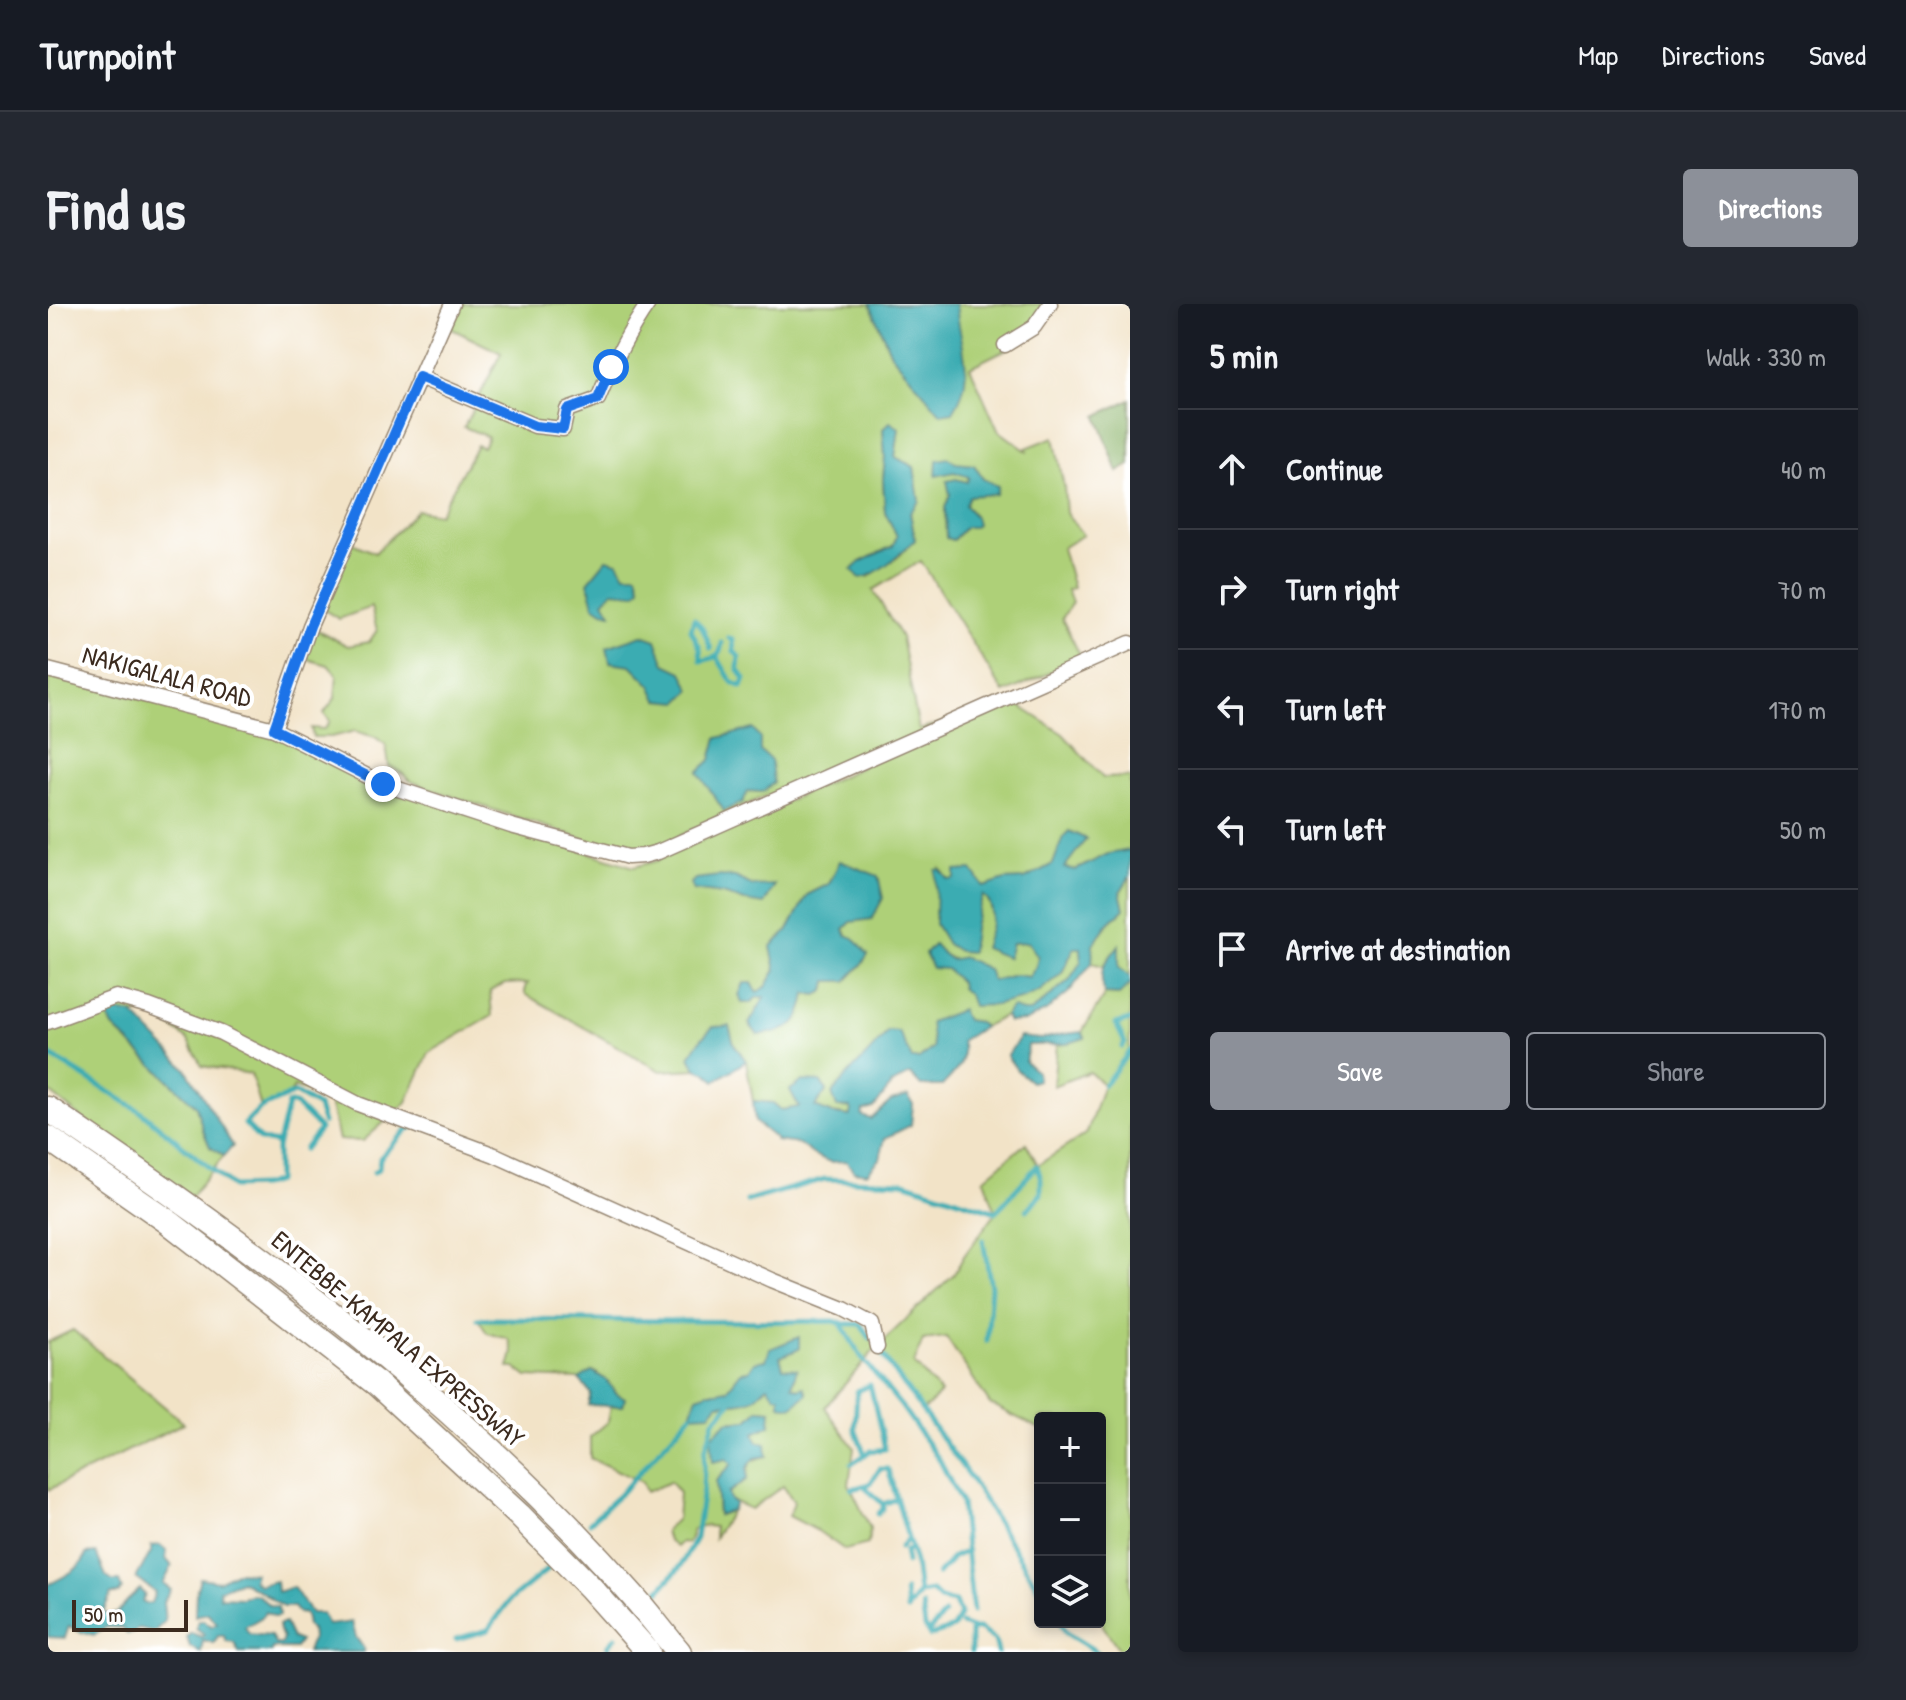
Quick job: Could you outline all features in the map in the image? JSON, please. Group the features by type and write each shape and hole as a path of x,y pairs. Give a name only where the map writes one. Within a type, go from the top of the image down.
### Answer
{"highway":[{"name":"ENTEBBE–KAMPALA EXPRESSWAY","path":"48,1109 207,1219 334,1315 439,1404 541,1498 633,1596 679,1652"},
{"name":"ENTEBBE–KAMPALA EXPRESSWAY","path":"48,1138 170,1223 377,1384 549,1546 648,1652"}],"street":[{"path":"274,729 310,626 452,304"},
{"path":"419,377 535,426 563,429 567,410 598,399 630,330 648,304"},
{"path":"1005,345 1034,327 1050,304"},
{"name":"NAKIGALALA ROAD","path":"48,670 274,729 383,784 511,826 628,857 643,856 673,846 1130,643"},
{"path":"48,1022 116,997 221,1033 358,1104 495,1155 772,1280 844,1309 872,1324 877,1347"}],"green space":[{"path":"459,304 870,304 891,354 957,313 956,304 1044,304 1021,342 970,367 998,430 1028,452 1026,448 1054,437 1066,513 1083,535 1062,548 1073,588 1067,590 1072,602 1062,619 1082,659 1004,693 921,561 873,590 901,637 919,730 1012,701 1063,734 1103,778 1130,777 1130,851 1108,854 1075,870 1063,868 1086,839 1069,831 1053,864 1025,879 1005,880 984,888 949,880 941,869 935,924 975,922 983,895 1012,943 1028,942 1038,957 1029,977 1015,975 992,981 944,955 933,945 932,967 950,971 969,995 1062,973 1074,948 1081,948 1081,962 1069,980 1031,1012 1012,1008 1005,1016 983,1027 978,1022 966,1020 919,1059 912,1059 888,1031 869,1054 851,1116 800,1107 781,1110 773,1103 753,1101 746,1061 734,1044 690,1056 696,1069 661,1071 525,994 528,983 505,984 490,991 492,1016 429,1053 407,1102 363,1141 339,1140 329,1098 294,1087 290,1095 261,1108 251,1074 202,1066 188,1040 153,1012 133,1014 115,1011 113,1027 196,1106 210,1147 224,1156 191,1197 48,1091 48,676 274,731 370,782 634,867 656,861 857,769 907,741 843,762 707,822 663,845 628,850 587,840 410,781 389,766 386,745 375,737 355,731 332,737 313,737 311,728 325,729 330,721 324,713 335,698 337,675 328,665 303,658 312,627 348,646 369,642 377,630 371,607 339,619 321,608 350,542 375,553 417,510 439,514 477,445 483,447 488,437 464,427 501,353 448,327","holes":["899,428 895,457 914,467 919,501 910,512 915,540 897,558 869,577 860,562 893,546 897,536 885,512 883,429","956,464 974,465 995,494 969,495 965,505 975,517 974,527 965,527 953,540 946,538 945,508 956,479 967,482 969,476 954,472","717,738 760,738 760,751 770,760 771,771 762,792 748,791 724,811 710,788 711,760","735,877 753,886 745,901 694,890","832,877 851,922 844,929 862,964 846,981 827,981 825,991 817,995 757,997 757,992 766,987 776,970 771,947 787,932 807,895 829,884"]},
{"path":"1130,399 1130,465 1118,472 1097,416"},
{"path":"1130,876 1129,977 1119,968 1118,947 1103,966 1092,963 1093,944 1124,909 1120,892"},
{"path":"1130,984 1130,1652 1121,1652 1104,1628 1106,1412 1034,1412 1034,1426 990,1404 946,1337 923,1340 914,1364 941,1393 922,1412 877,1347 954,1274 996,1212 984,1179 1026,1143 1038,1165 1087,1133 1103,1084 1089,1072 1053,1086 1057,1045 1085,1037 1082,1032 1105,994 1119,995"},
{"path":"478,1319 834,1321 860,1324 877,1347 825,1407 854,1448 849,1484 870,1528 868,1544 845,1550 789,1516 794,1502 783,1486 751,1509 730,1500 728,1493 747,1479 751,1463 767,1456 754,1433 771,1410 759,1409 748,1420 727,1422 728,1458 733,1464 716,1481 718,1515 732,1510 714,1538 714,1527 693,1529 688,1543 681,1542 676,1547 668,1541 665,1531 677,1519 679,1493 670,1482 646,1492 642,1482 590,1458 590,1437 608,1422 611,1406 623,1406 624,1398 593,1371 579,1379 527,1377 515,1368 509,1368 513,1353 509,1339 487,1333","holes":["780,1357 783,1368 795,1379 792,1386 798,1389 769,1386 742,1402 718,1404 717,1392 727,1390 741,1373"]},
{"path":"73,1330 184,1423 48,1490 48,1342"}],"water":[{"path":"870,304 956,304 966,372 953,412 941,414 891,354"},
{"path":"890,422 899,428 895,457 914,467 919,501 910,513 915,540 897,557 860,578 852,570 860,562 893,546 897,536 885,512 883,480 883,429"},
{"path":"948,458 956,463 974,465 983,479 998,486 996,494 969,496 965,505 975,517 977,525 965,527 953,540 946,538 945,508 950,495 947,481 956,479 967,482 969,477 954,472 936,476 937,460"},
{"path":"607,559 618,562 625,574 637,574 641,588 635,593 613,591 604,601 611,613 594,605 588,582"},
{"path":"642,635 656,640 665,664 682,672 691,690 679,702 658,700 651,685 631,665 610,662 607,647"},
{"path":"753,729 760,738 760,751 771,760 773,783 762,792 748,791 743,802 724,811 698,772 711,760 717,738"},
{"path":"1069,831 1086,839 1064,868 1076,870 1108,854 1130,850 1130,876 1120,892 1124,909 1093,944 1092,963 1069,992 1046,1011 1026,1021 1008,1022 1005,1016 1012,1007 1031,1012 1069,980 1081,962 1081,948 1074,948 1062,973 1040,991 996,1005 973,1006 960,982 946,969 932,968 925,954 934,944 951,960 963,957 988,969 992,981 1015,975 1029,977 1038,957 1028,942 1012,943 1008,958 984,948 992,913 983,895 971,952 958,951 947,944 935,924 936,870 940,869 949,880 955,879 955,871 972,870 984,887 1005,880 1025,879 1053,864 1063,837"},
{"path":"840,861 878,876 883,898 872,919 851,922 844,929 846,935 854,938 868,955 846,981 827,981 825,991 817,995 806,993 801,1013 792,1025 758,1035 749,1024 765,997 742,1003 739,995 744,983 752,983 757,992 766,987 776,970 771,947 787,932 807,895 829,884"},
{"path":"735,877 753,886 775,885 764,904 693,890 691,883 695,879"},
{"path":"1119,945 1119,968 1130,976 1130,984 1119,995 1105,994 1103,968"},
{"path":"961,1010 966,1020 978,1022 983,1027 961,1041 962,1061 942,1086 921,1086 910,1074 892,1084 874,1108 863,1111 862,1116 871,1119 891,1101 908,1096 913,1104 911,1125 885,1138 880,1159 867,1173 854,1171 846,1161 830,1162 799,1144 776,1141 755,1122 753,1101 773,1103 781,1110 799,1107 790,1090 803,1081 820,1082 827,1090 815,1107 850,1116 851,1108 837,1107 832,1094 888,1031 899,1032 912,1059 919,1059 933,1048 930,1022"},
{"path":"115,1011 133,1014 186,1069 233,1146 224,1156 210,1147 196,1106 113,1027 107,1016"},
{"path":"729,1026 734,1044 746,1061 715,1081 707,1073 696,1069 690,1056 713,1027"},
{"path":"1082,1032 1085,1038 1066,1044 1028,1045 1025,1062 1037,1072 1038,1080 1031,1082 1007,1056 1020,1037 1041,1039"},
{"path":"799,1337 799,1349 780,1357 783,1368 797,1369 792,1386 798,1389 804,1387 807,1394 792,1407 780,1405 780,1397 768,1386 750,1400 718,1404 710,1414 691,1415 697,1396 727,1390 741,1372 749,1371 755,1362 766,1360 770,1349"},
{"path":"592,1371 625,1398 623,1406 588,1405 591,1393 579,1379"},
{"path":"759,1409 771,1410 770,1425 754,1433 757,1441 766,1444 767,1456 755,1458 747,1468 747,1479 728,1493 735,1503 732,1510 718,1515 716,1481 732,1464 727,1459 713,1462 711,1437 727,1422 748,1420"},
{"path":"160,1545 167,1551 166,1559 172,1566 163,1584 171,1590 163,1602 165,1621 154,1632 139,1628 127,1634 122,1628 107,1627 95,1635 69,1626 65,1638 48,1637 48,1585 76,1569 86,1554 96,1553 106,1576 112,1581 119,1581 122,1589 118,1594 111,1594 103,1613 117,1613 140,1589 145,1595 142,1602 151,1603 155,1592 136,1578 151,1552 151,1546"},
{"path":"236,1572 255,1573 253,1580 259,1585 276,1581 277,1592 293,1587 311,1613 322,1613 328,1625 352,1622 363,1652 307,1652 312,1638 305,1614 298,1613 293,1607 283,1607 241,1581 219,1590 220,1597 258,1595 269,1605 278,1607 279,1616 265,1612 245,1627 249,1634 271,1636 275,1644 281,1644 283,1638 278,1625 285,1623 292,1638 300,1641 295,1648 239,1652 234,1642 226,1641 224,1636 218,1636 214,1643 203,1640 201,1652 190,1647 187,1637 191,1633 202,1637 204,1634 196,1628 198,1621 204,1620 211,1626 217,1623 208,1613 195,1616 200,1578 218,1581"}],"waterway":[{"path":"711,649 702,627 694,619 691,630 700,648 701,661 718,655 722,643"},
{"path":"717,657 732,682 742,687 745,679 738,669 739,657 734,651 733,640 729,638"},
{"path":"1122,1047 1125,1043 1116,1024 1130,1020"},
{"path":"1104,1085 1130,1051"},
{"path":"48,1054 140,1111 233,1187 262,1186 277,1181 277,1147 288,1104 295,1104 320,1129 304,1149"},
{"path":"278,1143 260,1140 245,1124 261,1108 290,1095 295,1093 318,1107 323,1123"},
{"path":"374,1172 379,1168 380,1158 412,1128"},
{"path":"747,1201 825,1179 904,1182 996,1212 1037,1166 1041,1194 1027,1210"},
{"path":"983,1240 991,1287 987,1341"},
{"path":"478,1319 834,1321 860,1324 870,1338"},
{"path":"841,1324 862,1358 940,1461 961,1503 973,1611"},
{"path":"878,1349 969,1476 1034,1581"},
{"path":"852,1464 870,1451 885,1449 870,1385 857,1391 855,1429 865,1455"},
{"path":"656,1594 680,1567 696,1538 705,1451 714,1421 730,1403"},
{"path":"590,1522 620,1494 691,1415"},
{"path":"852,1489 870,1484 880,1469 888,1469 915,1562 919,1593 932,1591 940,1599 955,1602 960,1614 953,1628 930,1636 925,1627 922,1605"},
{"path":"863,1486 883,1504"},
{"path":"878,1514 883,1504 896,1499"},
{"path":"900,1548 907,1539"},
{"path":"907,1563 905,1551 911,1549"},
{"path":"938,1574 953,1557 967,1551"},
{"path":"456,1639 488,1630 510,1600 548,1569"},
{"path":"905,1591 907,1610 919,1593"},
{"path":"928,1633 944,1614"},
{"path":"961,1624 979,1629 995,1640 998,1652"},
{"path":"971,1628 971,1652"},
{"path":"1063,1628 1066,1633 1097,1652"},
{"path":"609,1652 608,1646 616,1637"}],"route":[{"path":"383,784 274,729 310,626 419,377 535,426 563,429 567,410 598,399 611,367"}]}
